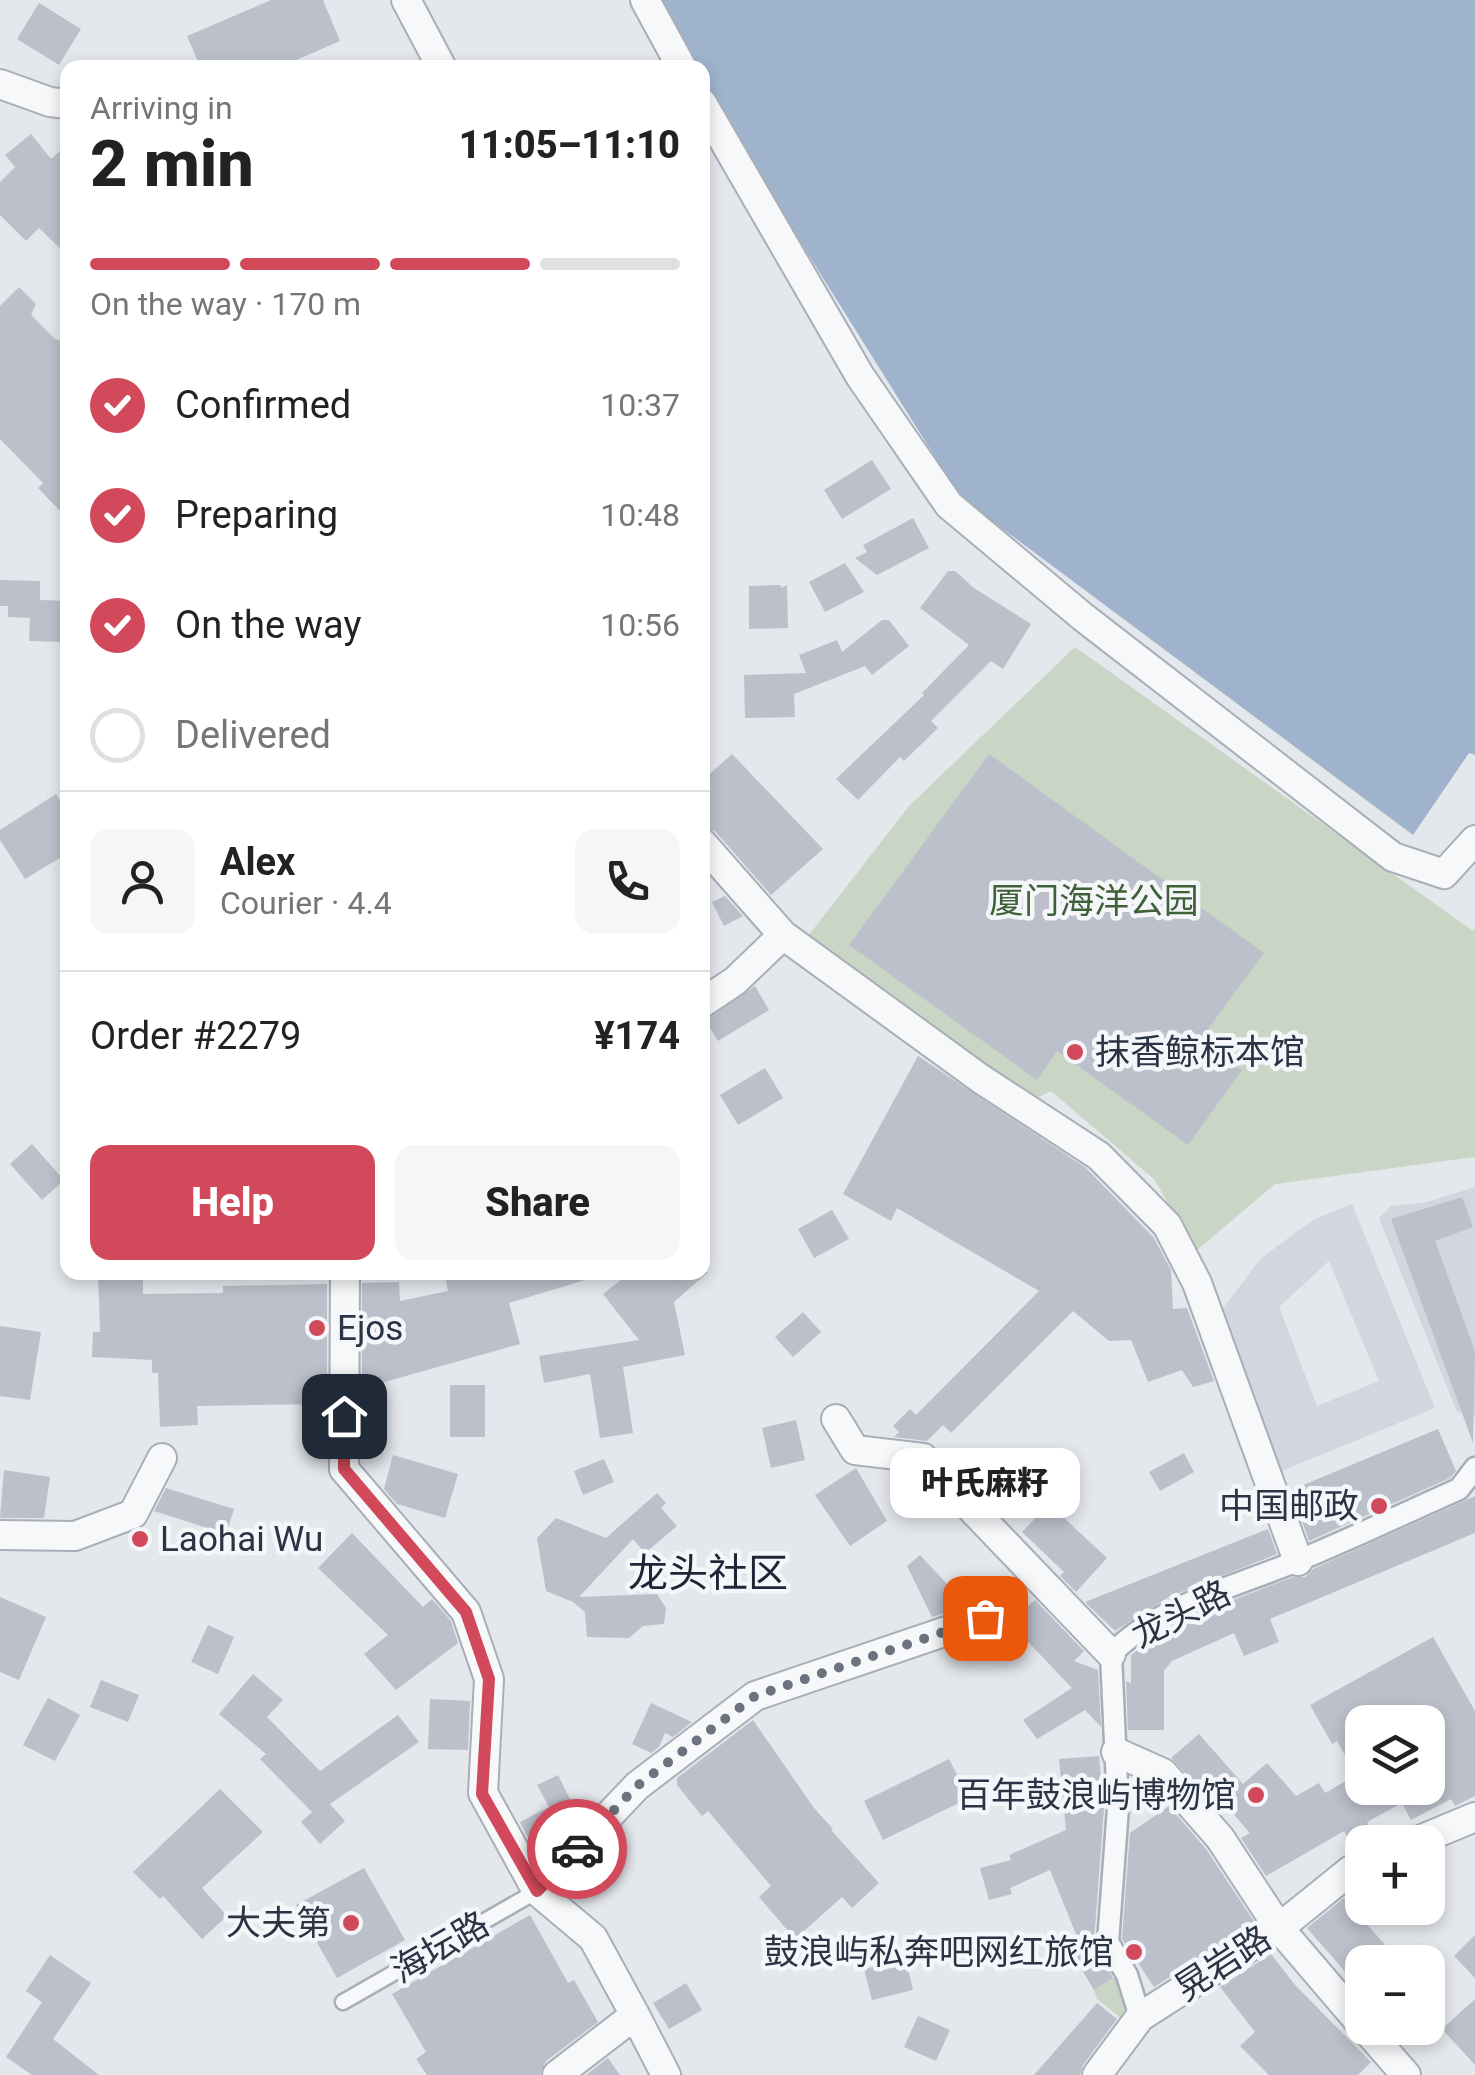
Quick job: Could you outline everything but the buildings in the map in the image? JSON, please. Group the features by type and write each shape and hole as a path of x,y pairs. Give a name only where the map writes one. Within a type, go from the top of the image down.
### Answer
{"street":[{"path":"406,0 438,60"},
{"path":"645,0 678,60"},
{"path":"0,84 60,103"},
{"path":"710,117 860,376 949,505 1082,617 1393,858 1444,874 1475,840"},
{"path":"710,852 783,934 981,1079 1100,1156 1167,1225 1197,1283 1298,1561"},
{"path":"710,997 735,981 783,934"},
{"path":"344,1280 344,1469 466,1612 489,1679 482,1794 537,1891 594,1938 666,2075"},
{"path":"836,1419 854,1450 923,1458 1111,1654"},
{"path":"0,1535 76,1536 133,1514 162,1458"},
{"name":"龙头路","path":"1140,2017 1127,1975 1108,1942 1118,1808 1111,1654 1130,1636 1184,1606 1298,1561 1459,1489 1475,1468"},
{"path":"537,1891 637,1786 755,1696 985,1618"},
{"path":"1116,1752 1164,1772 1220,1838 1279,1928 1345,2004"},
{"path":"1445,1830 1475,1817"},
{"name":"晃岩路","path":"1097,2075 1140,2017 1279,1928 1345,1875"},
{"path":"557,2075 635,2014"},
{"path":"1380,2045 1406,2075"}],"lane":[{"name":"海坛路","path":"342,2002 537,1891"}],"shaded area":[{"path":"1475,1187 1475,1416 1457,1412 1379,1218 1391,1206 1427,1202"},
{"path":"1352,1204 1435,1408 1279,1472 1219,1314 1261,1258 1313,1220","holes":["1329,1261 1379,1381 1317,1406 1279,1307"]}],"green space":[{"name":"厦门海洋公园","path":"1075,647 1473,931 1475,927 1475,1157 1275,1184 1196,1251 1154,1179 1051,1091 1027,1103 805,940 909,806"},
{"path":"1120,1974 1127,2002 1122,2019 1097,1999 1094,1990"}],"water":[{"path":"659,0 1475,0 1475,755 1469,753 1413,835 960,497 716,107 710,95 710,60 691,60"}],"way so far":[{"path":"577,1849 637,1786 755,1696 985,1618"}],"place":[{"name":"抹香鲸标本馆","path":"1075,1052"},
{"name":"Ejos","path":"317,1328"},
{"name":"中国邮政","path":"1379,1506"},
{"name":"Laohai Wu","path":"140,1539"},
{"name":"叶氏麻籽","path":"985,1618"},
{"name":"百年鼓浪屿博物馆","path":"1256,1795"},
{"name":"大夫第","path":"351,1923"},
{"name":"鼓浪屿私奔吧网红旅馆","path":"1134,1952"}],"district":[{"name":"龙头社区","path":"708,1573"}],"route":[{"path":"344,1416 344,1469 466,1612 489,1679 482,1794 537,1891 577,1849"}]}
